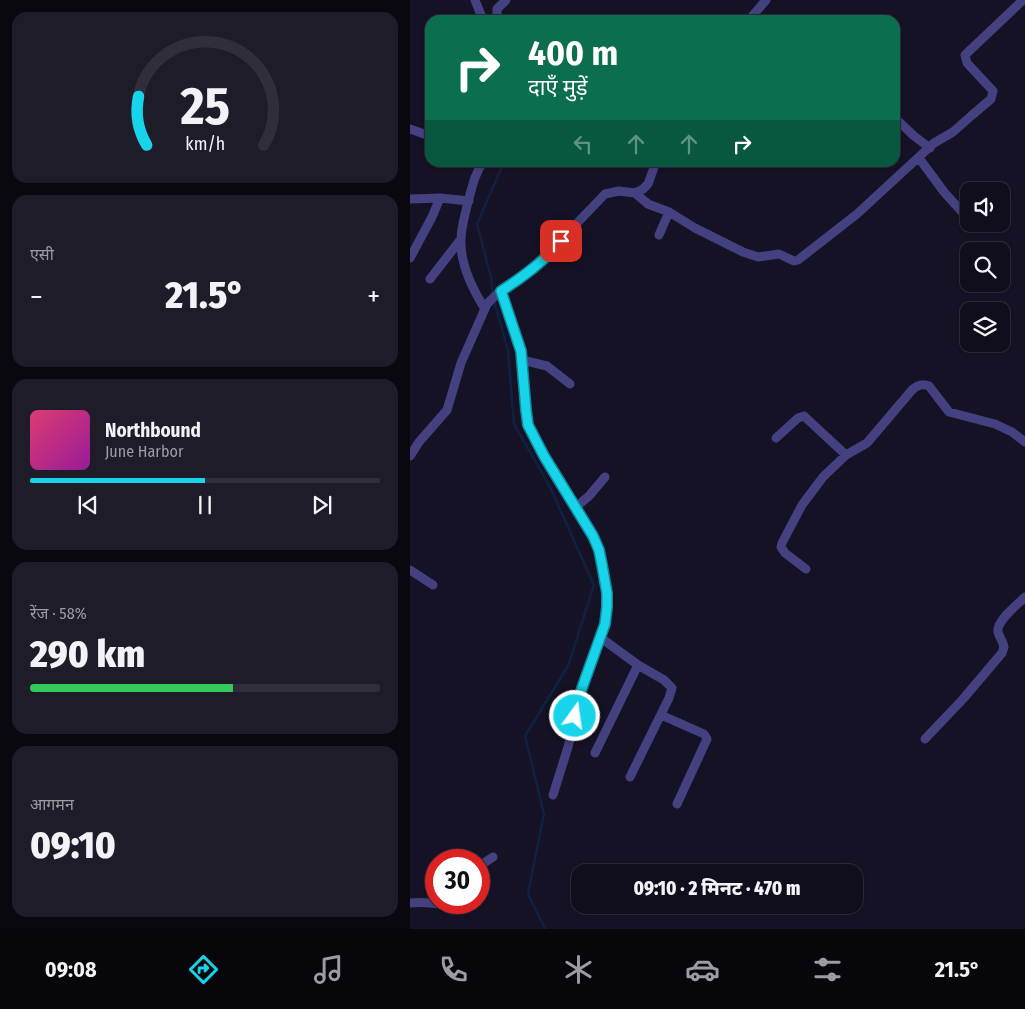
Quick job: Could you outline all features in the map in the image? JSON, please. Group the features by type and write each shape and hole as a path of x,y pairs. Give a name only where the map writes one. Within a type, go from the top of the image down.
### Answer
{"street":[{"path":"475,0 481,15"},
{"path":"496,15 496,10 506,0"},
{"path":"753,15 766,0"},
{"path":"635,193 648,204 669,212 695,228 743,252 758,257 779,254 795,261 857,214 930,148 960,126 993,96 993,91 967,62 965,55 1023,0"},
{"path":"900,123 930,148"},
{"path":"410,128 425,134"},
{"path":"919,158 944,192 960,210"},
{"path":"479,167 473,182 461,247 467,273 473,288 486,306"},
{"path":"410,456 419,442 447,410 461,363 486,306 499,292 529,273 552,252 605,194 618,191 635,193 643,189 648,184 654,167"},
{"path":"410,198 440,198 469,201"},
{"path":"410,258 432,218 440,198"},
{"path":"658,235 669,212"},
{"path":"430,278 461,239"},
{"path":"499,292 518,338 528,425 599,550 607,593 605,624 582,688 568,747 553,795"},
{"path":"522,360 547,366 570,384"},
{"path":"806,569 785,553 781,547 799,511 811,492 846,454 867,443 912,390 921,384 932,389 949,412 995,424 1012,432 1025,442"},
{"path":"776,438 798,418 804,416 846,454"},
{"path":"576,507 589,496 605,477"},
{"path":"410,570 433,585"},
{"path":"925,739 963,699 1002,653 1004,647 998,633 998,627 1010,611 1025,597"},
{"path":"601,638 638,665 664,680 672,688 661,715 630,777"},
{"path":"595,753 638,665"},
{"path":"661,715 704,734 707,739 677,804"},
{"path":"410,903 425,902"}],"waterway":[{"path":"493,296 491,277 477,224 502,167"},
{"path":"494,301 508,350 514,424 549,485 594,585 568,666 525,736 544,814 528,894 545,929"}],"route":[{"path":"561,241 529,273 501,291 521,351 528,425 544,456 597,543 607,593 605,624 582,688 575,716"}]}
